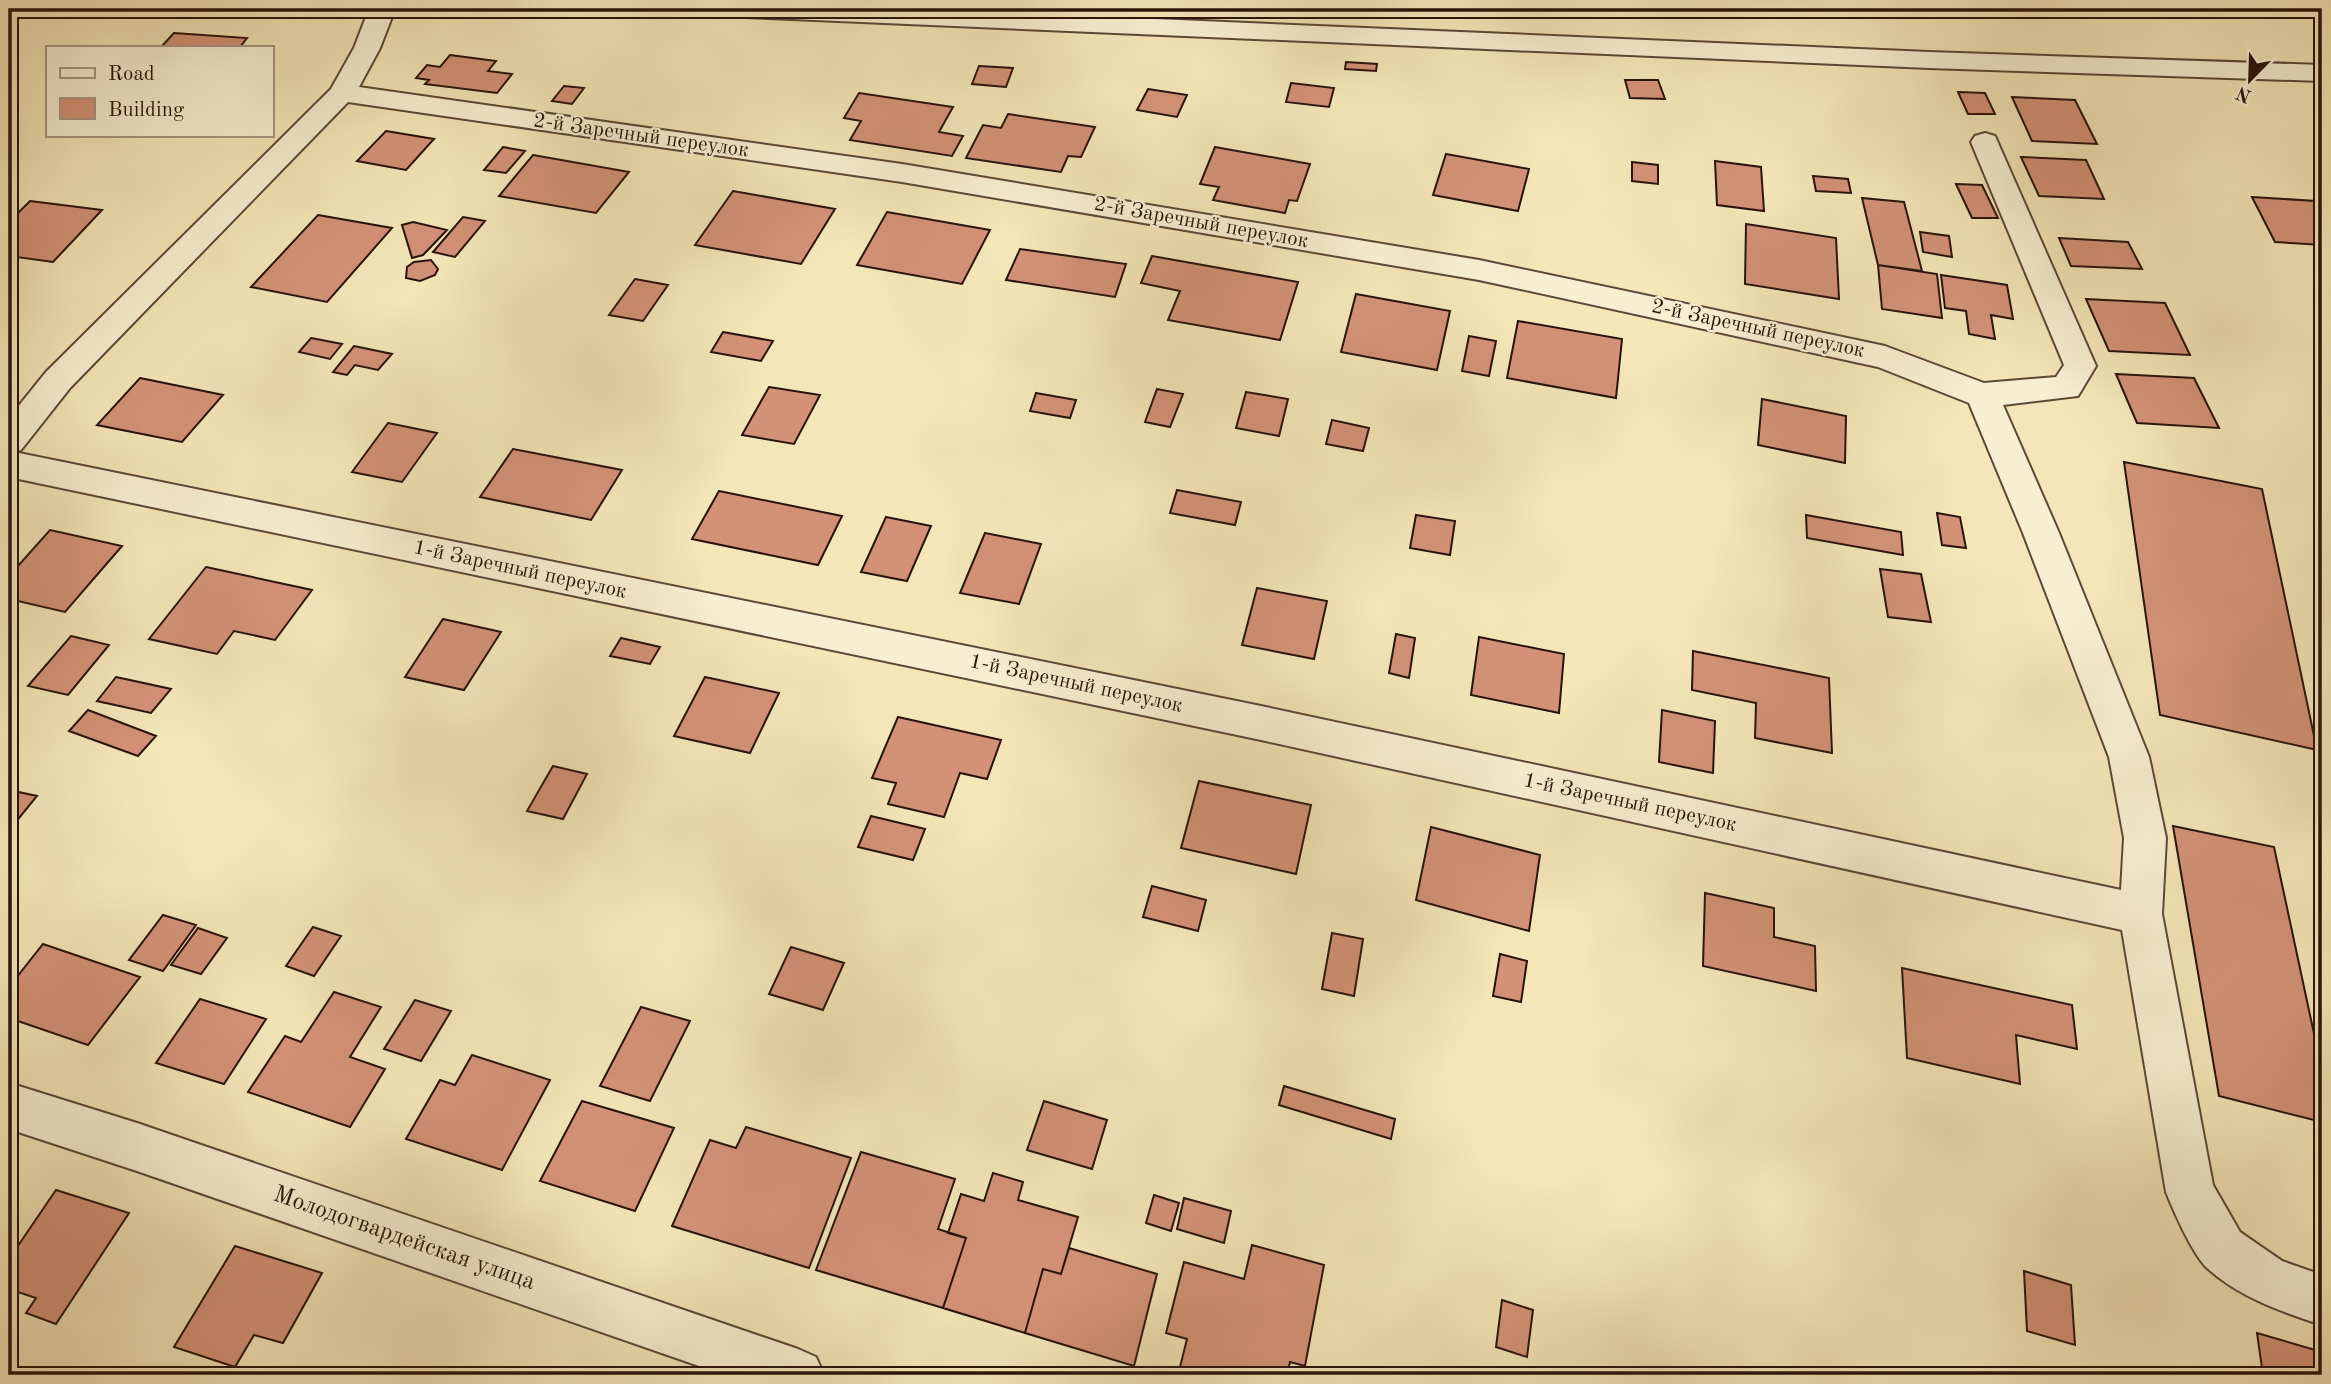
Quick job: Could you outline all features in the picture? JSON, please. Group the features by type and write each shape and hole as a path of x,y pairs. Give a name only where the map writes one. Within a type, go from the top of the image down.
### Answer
{"street":[{"path":"9,441 58,380 342,93 368,48 382,9"},
{"path":"746,9 1176,17 1929,60 2322,72"},
{"name":"2-й Заречный переулок","path":"342,93 902,173 1479,270 1885,356 1982,395"},
{"path":"1985,142 2080,366 2066,388 1982,395 2041,533 2129,757 2145,838 2141,914 2190,1192 2223,1249 2268,1282 2322,1300"},
{"name":"1-й Заречный переулок","path":"9,464 1261,723 2141,914"},
{"name":"Молодогвардейская улица","path":"9,1106 137,1147 798,1375"}],"building":[{"path":"174,33 247,38 241,46 162,46"},
{"path":"450,55 496,61 488,71 512,74 497,93 425,84 429,80 416,78 427,65 440,67"},
{"path":"1346,62 1377,64 1376,71 1345,69"},
{"path":"979,66 1013,68 1006,87 972,84"},
{"path":"1625,80 1658,80 1665,99 1630,98"},
{"path":"1291,83 1334,88 1329,107 1286,102"},
{"path":"564,86 584,88 572,104 552,101"},
{"path":"1148,89 1187,95 1177,117 1137,110"},
{"path":"1958,92 1985,93 1995,114 1968,114"},
{"path":"859,93 953,107 939,132 963,136 952,156 850,140 861,121 844,118"},
{"path":"2012,97 2075,100 2097,144 2032,141"},
{"path":"1008,114 1095,127 1081,157 1068,156 1061,172 966,158 983,125 1001,128"},
{"path":"386,131 434,139 406,170 357,161"},
{"path":"503,147 525,151 506,173 484,170"},
{"path":"1215,147 1310,164 1297,201 1289,200 1285,213 1213,200 1219,187 1200,184"},
{"path":"1446,154 1529,169 1518,211 1433,195"},
{"path":"533,155 629,172 596,213 499,196"},
{"path":"2021,157 2086,160 2104,199 2039,196"},
{"path":"1715,161 1761,167 1764,211 1717,205"},
{"path":"1632,162 1658,165 1658,184 1632,181"},
{"path":"1813,176 1848,179 1851,193 1816,191"},
{"path":"1956,184 1982,185 1998,218 1972,218"},
{"path":"733,191 835,209 801,264 695,245"},
{"path":"2252,197 2316,201 2322,213 2322,245 2275,242"},
{"path":"1862,198 1904,202 1922,271 1878,265"},
{"path":"30,201 102,210 53,262 9,256 9,222"},
{"path":"887,212 990,230 962,284 857,265"},
{"path":"318,215 392,228 327,302 251,287"},
{"path":"463,217 485,221 455,257 433,252"},
{"path":"413,222 447,230 423,255 412,258 402,225"},
{"path":"1746,224 1836,238 1839,299 1745,284"},
{"path":"1920,232 1949,236 1952,257 1923,252"},
{"path":"2059,238 2128,242 2142,269 2071,266"},
{"path":"1020,249 1126,264 1115,297 1006,280"},
{"path":"1152,256 1298,282 1280,340 1168,320 1180,291 1141,283"},
{"path":"431,260 438,269 435,275 420,281 406,278 407,267 414,262"},
{"path":"1878,265 1937,274 1942,318 1882,309"},
{"path":"1941,275 2007,285 2013,319 1991,315 1995,339 1969,334 1966,311 1945,308"},
{"path":"635,279 668,285 643,321 609,315"},
{"path":"1356,294 1450,311 1437,370 1341,352"},
{"path":"2086,299 2165,303 2190,355 2109,351"},
{"path":"1518,321 1622,339 1616,398 1507,378"},
{"path":"723,332 773,341 761,361 711,352"},
{"path":"1469,336 1496,341 1489,376 1462,371"},
{"path":"311,338 342,344 330,359 299,352"},
{"path":"354,346 392,354 378,370 355,365 347,375 333,372"},
{"path":"2116,374 2194,378 2219,428 2137,423"},
{"path":"140,378 223,395 182,442 97,425"},
{"path":"769,387 820,395 794,444 742,435"},
{"path":"1157,389 1183,394 1170,427 1145,422"},
{"path":"1246,392 1288,399 1279,436 1236,428"},
{"path":"1036,393 1076,400 1070,418 1030,411"},
{"path":"1762,399 1846,416 1845,463 1758,445"},
{"path":"1332,420 1369,428 1363,451 1326,444"},
{"path":"388,423 437,433 402,482 352,472"},
{"path":"513,449 622,470 591,520 480,497"},
{"path":"2124,462 2262,489 2317,750 2160,715"},
{"path":"1177,490 1241,502 1235,525 1170,513"},
{"path":"719,491 842,516 818,565 692,539"},
{"path":"1937,513 1960,517 1966,548 1942,545"},
{"path":"1416,515 1455,521 1450,555 1410,548"},
{"path":"1806,515 1901,532 1903,555 1807,538"},
{"path":"886,517 931,526 907,581 861,572"},
{"path":"50,530 122,546 65,612 9,599 9,576"},
{"path":"985,533 1041,544 1019,604 960,593"},
{"path":"206,567 312,590 275,640 234,631 217,654 149,639"},
{"path":"1880,569 1921,574 1931,622 1888,617"},
{"path":"1257,588 1327,601 1314,659 1242,645"},
{"path":"443,619 501,632 464,690 405,677"},
{"path":"1396,634 1415,638 1409,678 1389,673"},
{"path":"71,636 109,645 68,695 28,686"},
{"path":"1479,637 1564,654 1559,713 1471,695"},
{"path":"621,638 660,647 650,664 610,656"},
{"path":"1693,651 1829,678 1832,753 1755,738 1756,703 1692,690"},
{"path":"116,677 171,689 151,713 97,701"},
{"path":"705,677 779,693 750,753 674,736"},
{"path":"88,710 156,736 138,756 69,731"},
{"path":"1662,710 1715,721 1713,773 1659,762"},
{"path":"898,717 1001,740 987,779 960,773 944,817 888,804 896,783 872,778"},
{"path":"553,766 587,774 563,819 527,811"},
{"path":"1199,781 1311,805 1296,874 1181,848"},
{"path":"9,790 37,796 11,828 9,828"},
{"path":"871,816 925,829 913,860 858,847"},
{"path":"2173,826 2274,847 2322,1071 2322,1122 2219,1096"},
{"path":"1431,827 1540,855 1529,931 1416,900"},
{"path":"1152,886 1206,900 1198,931 1143,917"},
{"path":"1705,893 1774,908 1774,937 1815,946 1816,991 1703,966"},
{"path":"163,915 196,925 163,971 129,960"},
{"path":"313,927 341,936 314,976 286,966"},
{"path":"198,928 227,938 201,974 171,965"},
{"path":"1332,933 1363,939 1354,996 1322,989"},
{"path":"43,944 140,977 88,1045 9,1018 9,987"},
{"path":"791,947 844,963 823,1010 769,994"},
{"path":"1500,954 1527,961 1521,1002 1493,996"},
{"path":"1902,968 2072,1005 2077,1049 2016,1035 2020,1084 1907,1058"},
{"path":"334,992 381,1007 350,1057 385,1069 350,1127 248,1092 285,1036 301,1042"},
{"path":"200,999 266,1019 224,1084 156,1063"},
{"path":"415,1000 451,1011 421,1061 384,1049"},
{"path":"641,1007 690,1021 650,1101 600,1086"},
{"path":"472,1055 550,1080 502,1170 406,1139 440,1080 455,1085"},
{"path":"1284,1086 1395,1119 1391,1139 1279,1105"},
{"path":"582,1101 674,1128 635,1211 540,1181"},
{"path":"1044,1101 1107,1120 1092,1169 1027,1150"},
{"path":"746,1127 851,1158 809,1268 672,1226 710,1140 736,1148"},
{"path":"861,1152 955,1179 938,1229 966,1238 943,1308 816,1270"},
{"path":"993,1173 1023,1182 1018,1200 1078,1217 1061,1274 1043,1269 1025,1333 943,1308 966,1238 948,1233 961,1194 984,1201"},
{"path":"56,1190 129,1213 56,1324 26,1313 36,1298 9,1289 9,1259"},
{"path":"1154,1195 1179,1203 1171,1231 1146,1223"},
{"path":"1184,1198 1231,1211 1224,1243 1177,1229"},
{"path":"1252,1245 1324,1265 1305,1366 1290,1362 1287,1375 1178,1375 1187,1339 1166,1333 1184,1262 1244,1279"},
{"path":"235,1246 322,1273 283,1343 254,1335 235,1367 174,1347"},
{"path":"1069,1248 1157,1274 1134,1366 1025,1333 1043,1269 1061,1274"},
{"path":"2024,1271 2071,1285 2075,1345 2027,1331"},
{"path":"1502,1300 1533,1310 1527,1357 1496,1347"},
{"path":"2257,1333 2322,1352 2322,1375 2263,1375"}]}
